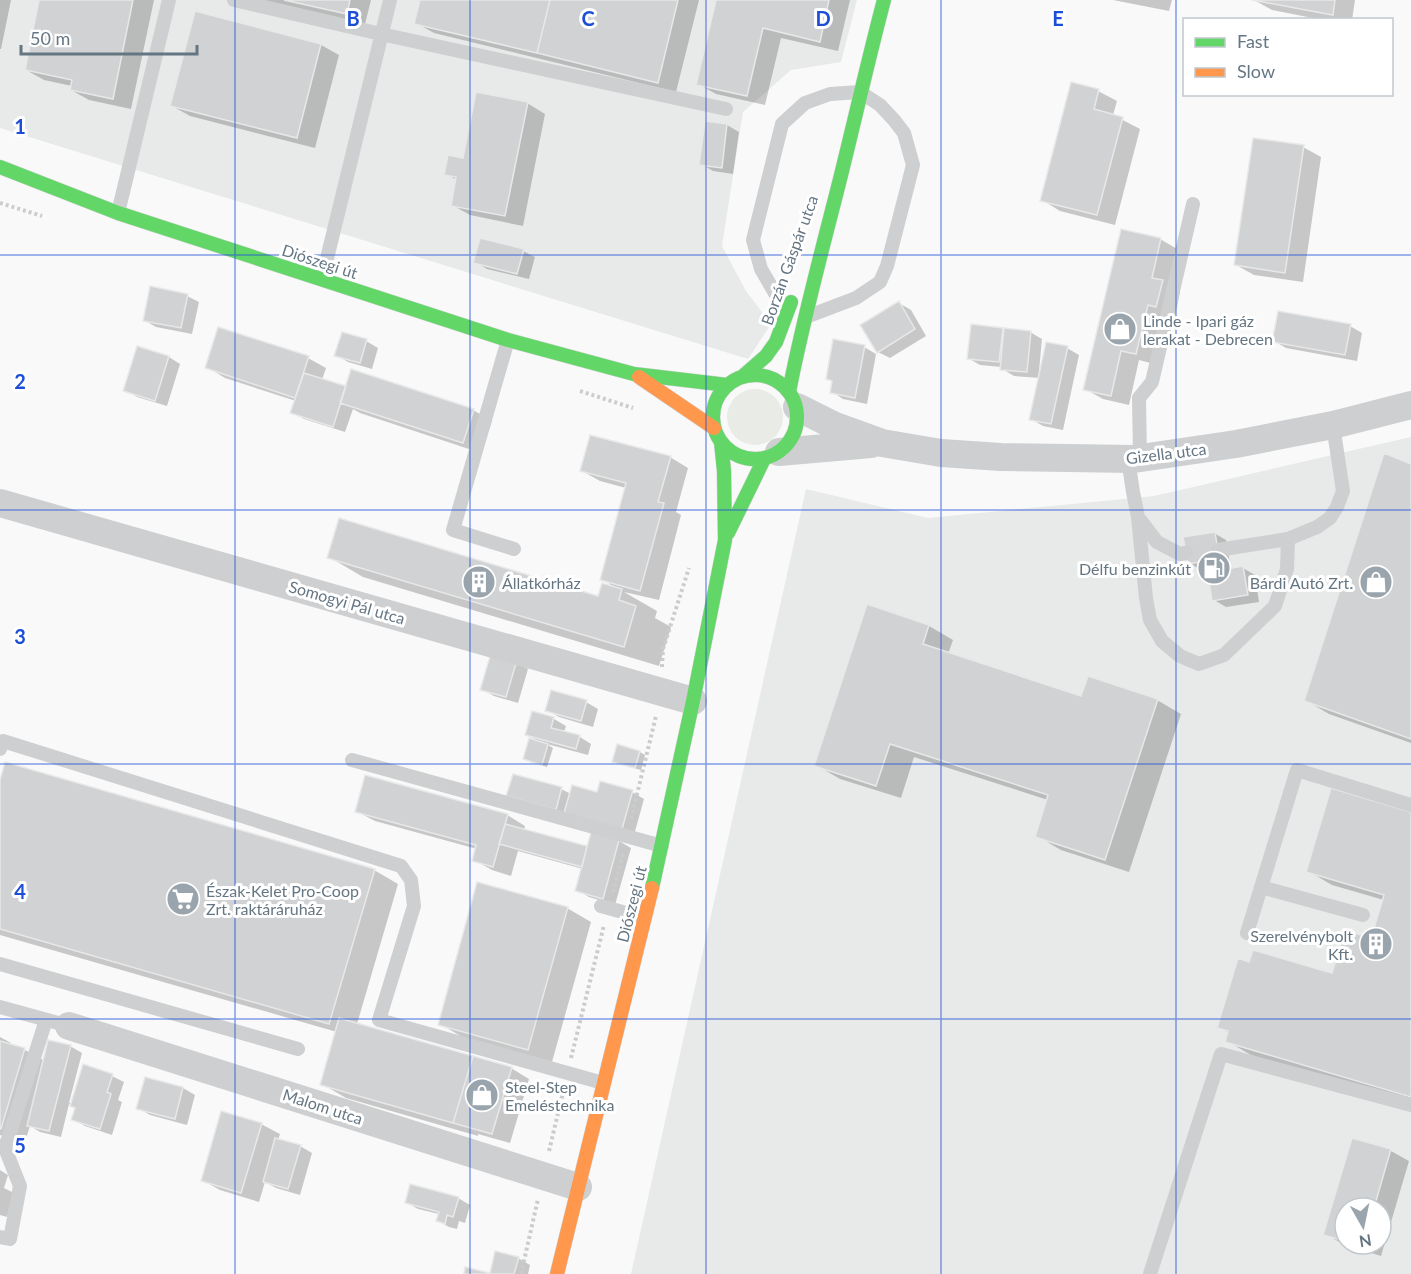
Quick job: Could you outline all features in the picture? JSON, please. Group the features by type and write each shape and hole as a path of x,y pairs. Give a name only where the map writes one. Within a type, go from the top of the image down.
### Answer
{"main road":[{"name":"Borzán Gáspár utca","path":"793,400 797,350 884,0"},
{"name":"Borzán Gáspár utca","path":"806,260 849,143"},
{"name":"Diószegi út","path":"0,167 118,213 508,340 634,374 727,385"},
{"name":"Borzán Gáspár utca","path":"742,377 766,356 776,342 794,292"},
{"name":"Diószegi út","path":"634,374 714,428"},
{"path":"760,375 776,380 793,400 797,425 791,441 772,456 747,459 732,453 721,442 714,428 713,412 718,398 727,385 742,377 760,375"},
{"name":"Diószegi út","path":"557,1274 662,846 725,540 724,471 721,442"},
{"name":"Diószegi út","path":"725,540 772,456"}],"street":[{"name":"Gizella utca","path":"793,400 835,426 882,443 941,453 1001,457 1134,459 1236,444 1333,425 1411,405"},
{"name":"Gizella utca","path":"772,456 830,447 882,443"},
{"name":"Somogyi Pál utca","path":"0,503 693,701"},
{"name":"Malom utca","path":"57,1023 502,1156 543,1176 578,1187"}],"lane":[{"path":"118,213 169,0"},
{"path":"234,0 726,109"},
{"path":"322,279 390,0"},
{"path":"787,313 761,269 753,240 782,124 805,104 822,97 830,94 860,92 880,105 894,120 904,134 913,165 887,266 880,282 856,298 805,318"},
{"path":"1193,204 1152,382 1139,398 1134,459 1133,492 1138,517 1146,598 1150,620 1162,641 1180,656 1199,664 1224,655 1275,606 1287,569 1288,539"},
{"path":"508,340 453,530 514,549"},
{"path":"1218,550 1288,539 1317,527 1330,518 1343,490 1333,425"},
{"path":"1138,517 1157,542 1180,554 1186,553"},
{"path":"0,749 3,741 401,866 411,880 414,906 379,1020 528,1066 568,1072 603,1083"},
{"path":"352,760 662,846"},
{"path":"1247,933 1297,770 1411,805"},
{"path":"1261,887 1364,915"},
{"path":"605,908 644,918"},
{"path":"0,964 298,1049"},
{"path":"0,1007 57,1023 3,1147 20,1186 10,1239 0,1237"},
{"path":"1150,1274 1221,1054 1411,1105"}],"path":[{"path":"0,203 43,216"},
{"path":"578,390 634,408"},
{"path":"521,1274 605,908 627,836 662,692 663,649 692,559"}],"shaded area":[{"path":"0,0 857,0 841,62 791,70 743,112 722,246 746,291 771,324 748,359 0,128"},
{"path":"750,389 760,389 775,397 781,406 783,417 781,428 775,437 760,445 750,445 739,440 732,433 727,422 727,412 732,401 739,394"},
{"path":"1411,437 1411,1274 631,1274 806,489 928,518 1154,496"}],"building":[{"path":"39,0 133,0 113,99 70,90 72,80 25,70"},
{"path":"284,0 350,0 347,14"},
{"path":"420,0 550,0 537,53 414,24"},
{"path":"550,0 678,0 658,83 537,53"},
{"path":"716,0 829,0 820,42 763,28 747,96 696,85"},
{"path":"1252,0 1335,0 1333,15"},
{"path":"195,11 321,44 297,138 170,106"},
{"path":"1071,82 1099,89 1094,109 1123,117 1097,215 1040,201"},
{"path":"476,92 528,102 505,216 451,206 456,177 444,175 448,155 463,158"},
{"path":"705,121 727,124 722,168 699,165"},
{"path":"1253,138 1304,145 1285,273 1234,265"},
{"name":"Linde - Ipari gáz lerakat - Debrecen","path":"1121,229 1161,238 1152,278 1163,280 1156,307 1148,305 1136,354 1121,351 1111,396 1083,390"},
{"path":"480,238 524,249 517,274 473,263"},
{"path":"150,286 188,294 181,328 143,321"},
{"path":"899,301 915,329 877,353 860,325"},
{"path":"1278,311 1351,324 1345,355 1272,342"},
{"path":"971,324 1003,328 999,362 967,359"},
{"path":"218,327 309,356 295,398 205,368"},
{"path":"1004,328 1031,331 1027,372 1000,370"},
{"path":"342,332 367,339 360,363 334,356"},
{"path":"833,339 865,345 855,398 830,393 832,381 826,379"},
{"path":"1046,342 1068,346 1051,424 1029,420"},
{"path":"137,346 169,356 155,401 123,391"},
{"path":"351,369 474,409 463,443 340,403"},
{"path":"304,373 346,386 333,427 290,413"},
{"path":"590,435 671,456 658,502 664,503 640,591 600,580 626,483 580,471"},
{"name":"Bárdi Autó Zrt.","path":"1384,453 1411,464 1411,739 1304,701"},
{"name":"Állatkórház","path":"339,518 598,596 602,583 622,589 619,600 636,606 624,647 327,558"},
{"name":"Délfu benzinkút","path":"1215,532 1221,570 1243,566 1248,595 1212,601 1206,561 1188,564 1183,537"},
{"path":"867,604 929,625 923,644 1081,696 1088,676 1158,699 1105,860 1035,837 1048,795 890,744 876,786 814,766"},
{"path":"491,653 517,660 506,697 480,690"},
{"path":"551,690 587,700 581,721 545,711"},
{"path":"532,711 554,717 551,728 580,735 576,749 525,735"},
{"path":"529,738 548,744 542,765 523,759"},
{"path":"617,744 640,751 635,768 612,762"},
{"name":"Észak-Kelet Pro-Coop Zrt. raktáráruház","path":"5,762 375,869 329,1024 0,929 0,780"},
{"path":"513,774 562,787 556,810 506,796"},
{"path":"365,775 508,814 493,867 472,861 476,845 355,812"},
{"path":"600,781 633,790 622,829 564,813 572,785 597,792"},
{"name":"Szerelvénybolt Kft.","path":"1331,788 1411,812 1411,1097 1225,1042 1228,1031 1217,1028 1238,958 1249,962 1253,950 1332,973 1345,930 1371,938 1384,895 1306,872"},
{"path":"505,824 587,846 582,867 499,844"},
{"path":"591,832 619,840 603,899 575,891"},
{"path":"477,882 568,907 528,1050 438,1025"},
{"path":"339,1018 473,1056 453,1123 320,1085"},
{"path":"48,1040 71,1045 49,1131 27,1126"},
{"path":"0,1041 25,1048 1,1129 0,1129"},
{"name":"Steel-Step Emeléstechnika","path":"473,1056 512,1067 492,1134 453,1123"},
{"path":"83,1064 113,1074 107,1092 111,1094 100,1129 71,1120 75,1108 70,1106"},
{"path":"145,1077 183,1087 175,1119 136,1109"},
{"path":"221,1111 262,1123 241,1193 201,1181"},
{"path":"275,1138 301,1145 288,1189 263,1182"},
{"path":"1352,1138 1391,1149 1377,1196 1335,1196"},
{"path":"410,1184 459,1197 453,1217 447,1215 445,1224 436,1221 439,1212 405,1203"},
{"path":"1333,1202 1333,1238 1323,1235"},
{"path":"495,1251 519,1257 514,1274 464,1274 465,1267 490,1273"}],"traffic: fast":[{"path":"789,392 805,316 884,0"},
{"path":"0,167 118,213 508,340 634,374 727,385"},
{"path":"742,377 766,356 776,342 791,302"},
{"path":"755,375 771,378 785,387 794,401 797,417 794,433 785,447 771,456 755,459 739,456 725,447 716,433 713,417 716,401 725,387 739,378 755,375"},
{"path":"652,888 725,540 724,471 721,442"},
{"path":"728,533 764,459"}],"traffic: slow":[{"path":"639,377 714,428"},
{"path":"557,1274 652,888"}],"place":[{"name":"Linde - Ipari gáz lerakat - Debrecen","path":"1120,329"},
{"name":"Délfu benzinkút","path":"1214,568"},
{"name":"Állatkórház","path":"479,582"},
{"name":"Bárdi Autó Zrt.","path":"1376,582"},
{"name":"Észak-Kelet Pro-Coop Zrt. raktáráruház","path":"183,899"},
{"name":"Szerelvénybolt Kft.","path":"1376,944"},
{"name":"Steel-Step Emeléstechnika","path":"482,1095"}]}
